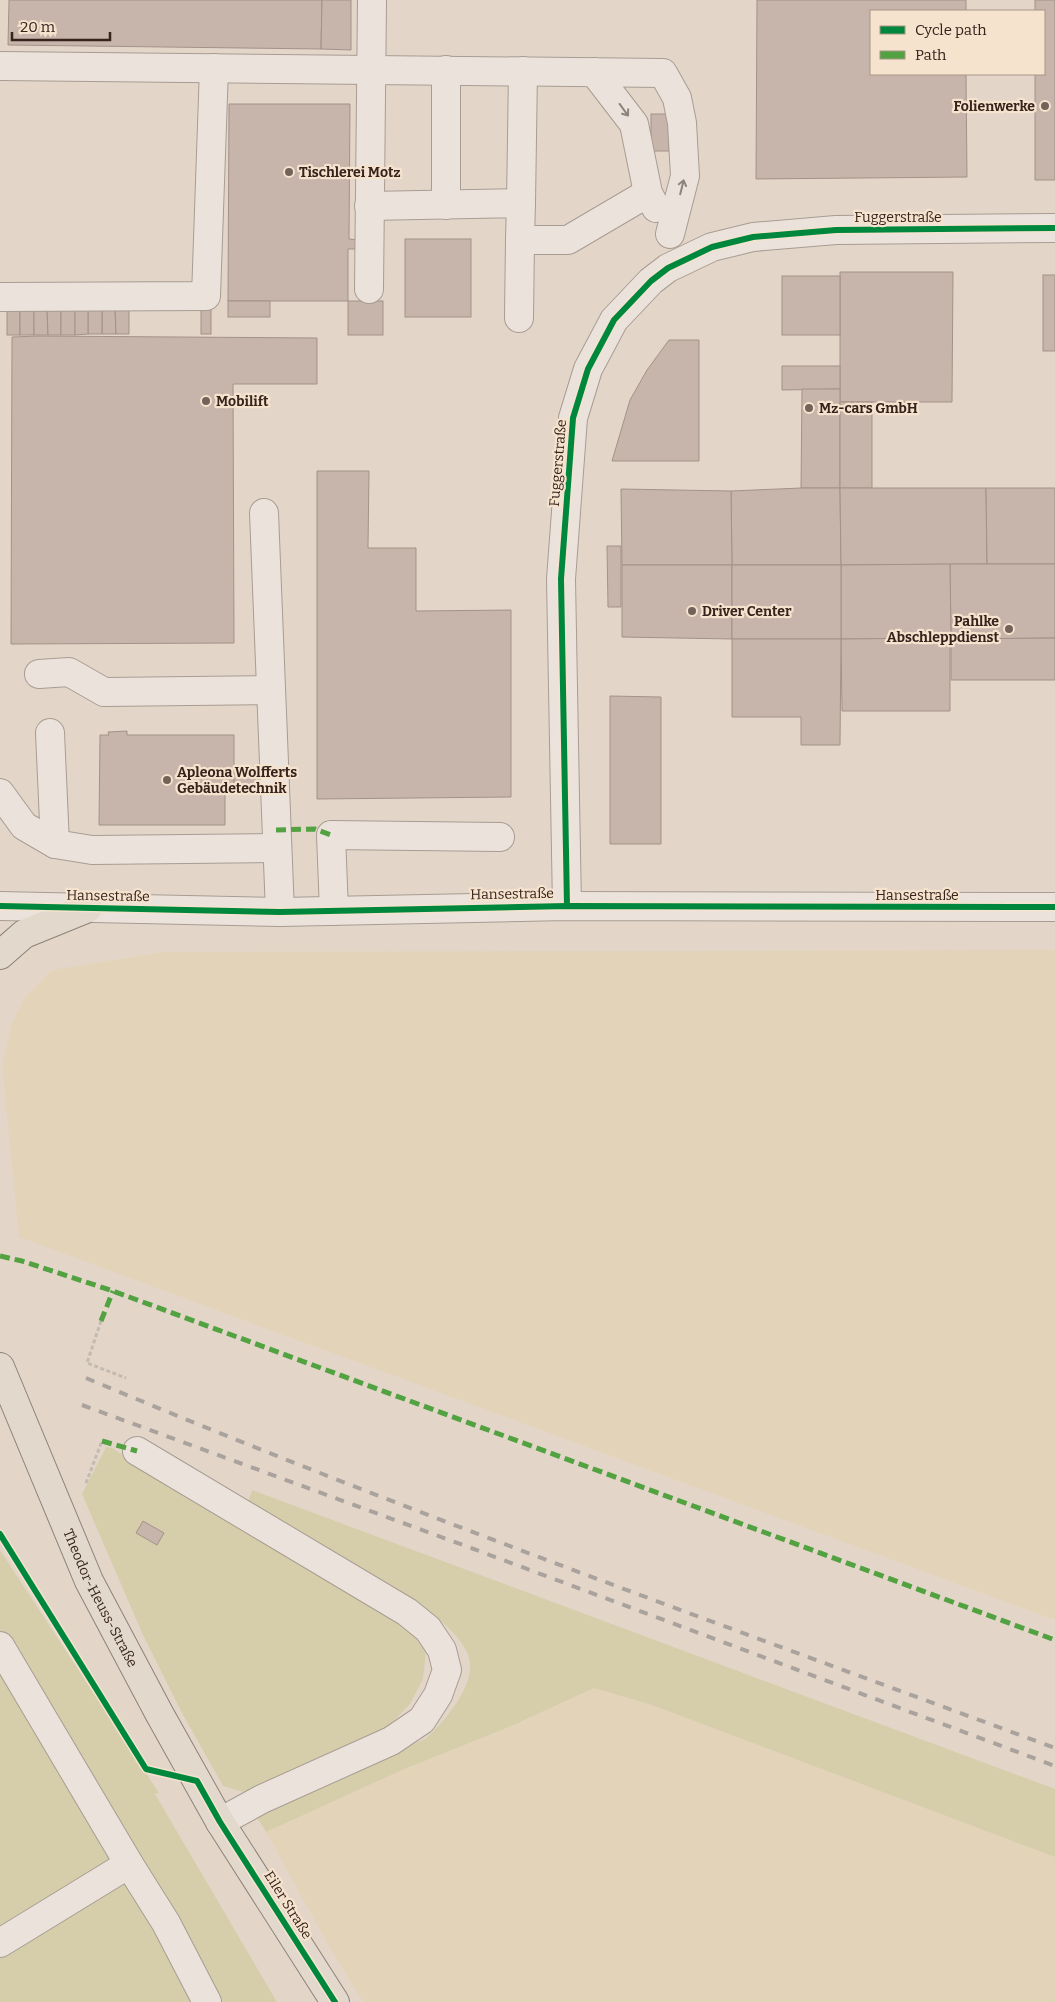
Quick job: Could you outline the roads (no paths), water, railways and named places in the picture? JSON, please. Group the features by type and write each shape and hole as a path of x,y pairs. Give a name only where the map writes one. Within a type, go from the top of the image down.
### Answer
{"main road":[{"path":"0,955 24,934 88,908"},
{"name":"Theodor-Heuss-Straße","path":"0,1367 89,1581 159,1713 220,1822"},
{"name":"Eiler Straße","path":"220,1822 335,2002"}],"street":[{"path":"369,289 372,0"},
{"path":"0,66 663,73 678,98 682,123 685,176 670,234"},
{"path":"0,297 206,296 214,68"},
{"path":"446,70 446,205"},
{"path":"519,318 522,71"},
{"path":"594,72 634,124 648,192 670,234 680,262"},
{"path":"520,240 568,240 648,192"},
{"path":"369,206 521,203"},
{"name":"Fuggerstraße","path":"567,906 561,579 573,418 588,369 614,320 651,281 668,268 712,247 752,237 792,232 836,230 1055,228"},
{"path":"264,513 280,912"},
{"path":"39,674 70,672 104,692 270,690"},
{"path":"50,733 55,844"},
{"path":"0,793 24,826 55,844 92,850 277,848"},
{"path":"334,911 331,835 500,837"},
{"name":"Hansestraße","path":"0,906 280,912 567,906 1055,908"},
{"path":"136,1451 408,1612 428,1629 442,1650 446,1670 438,1695 422,1720 392,1741 262,1799 220,1822"},
{"path":"0,1646 166,1923 207,2002"},
{"path":"0,1942 129,1864"}],"railway":[{"path":"86,1378 447,1522 690,1614 1055,1748"},
{"path":"82,1405 1055,1766"}],"place":[{"name":"Folienwerke","path":"1045,106"},
{"name":"Tischlerei Motz","path":"289,172"},
{"name":"Mobilift","path":"206,401"},
{"name":"Mz-cars GmbH","path":"809,408"},
{"name":"Driver Center","path":"692,611"},
{"name":"Pahlke Abschleppdienst","path":"1009,629"},
{"name":"Apleona Wolfferts Gebäudetechnik","path":"167,780"}]}
